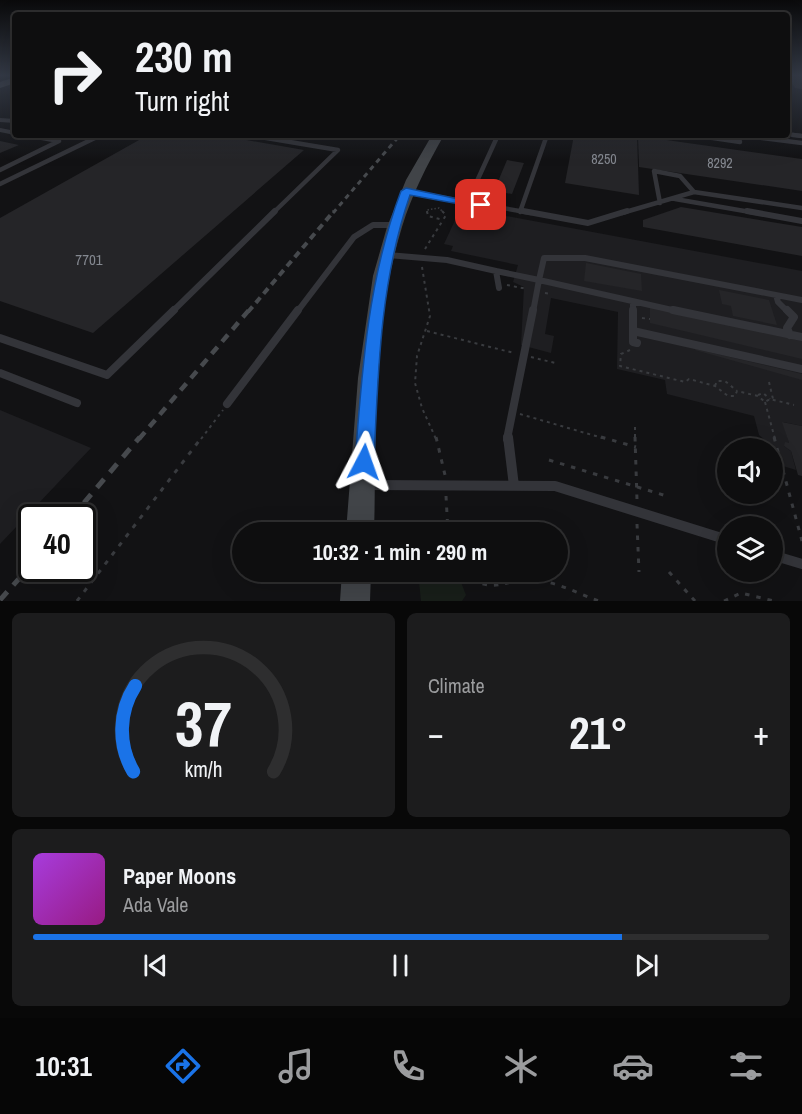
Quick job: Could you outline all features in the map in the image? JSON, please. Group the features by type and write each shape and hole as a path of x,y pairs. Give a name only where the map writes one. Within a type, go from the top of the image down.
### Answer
{"street":[{"path":"361,522 372,345 385,255 406,191 436,138"},
{"path":"355,601 356,582"}],"lane":[{"path":"0,170 59,141 42,138"},
{"path":"0,184 95,138"},
{"path":"0,338 107,375 338,150 266,138"},
{"path":"467,202 497,138"},
{"path":"520,212 546,138"},
{"path":"719,138 740,141 739,138"},
{"path":"762,138 802,143"},
{"path":"660,202 654,171 680,176 694,192"},
{"path":"406,191 588,223 694,192 802,208"},
{"path":"673,199 802,221"},
{"path":"227,404 354,237 373,225 394,225"},
{"path":"385,255 423,258 496,271 802,337"},
{"path":"514,486 507,440 544,258 585,258 802,300"},
{"path":"496,271 498,285"},
{"path":"776,295 778,302 798,318 787,328 790,335"},
{"path":"633,302 633,342 637,343"},
{"path":"633,331 802,369"},
{"path":"0,373 77,403"},
{"path":"363,485 555,486 717,537"},
{"path":"783,558 802,564"}],"path":[{"path":"443,220 428,216 426,212 434,207 442,209 446,215 443,220 427,242 423,258 422,287 430,309 427,331 418,351 415,383 424,415 443,450 447,522"},
{"path":"498,285 551,294"},
{"path":"427,331 555,363"},
{"path":"637,343 637,347 621,354 620,366 715,386 728,396 735,396 737,391"},
{"path":"715,386 717,381 725,381 733,385 737,391 758,396 765,402 802,541"},
{"path":"769,382 772,400"},
{"path":"758,396 763,393 772,400 794,405"},
{"path":"765,402 772,400"},
{"path":"77,601 227,404"},
{"path":"513,410 636,447"},
{"path":"635,427 639,572"},
{"path":"549,460 670,497"},
{"path":"669,572 695,601"},
{"path":"473,582 487,587 501,588 520,582"},
{"path":"541,582 599,601"},
{"path":"724,601 741,593 774,601"}],"shaded area":[{"path":"469,209 802,271 802,426 783,422 789,443 784,446 791,451 796,470 783,466 783,438 763,438 759,435 754,416 667,394 665,380 617,369 618,312 551,298 545,334 554,336 551,353 521,345 524,287 513,282 518,265 451,251 453,246 444,244 457,216 465,217"},
{"path":"0,410 91,448 38,504 18,504 18,525 0,544"},
{"path":"419,582 461,582 466,595 462,601 421,601"}],"building":[{"path":"143,138 235,138 304,150 93,333 0,301 0,218"},
{"path":"573,138 637,138 639,195 565,183"},
{"path":"638,138 652,138 802,159 802,191 639,167"},
{"path":"0,141 19,145 0,153"},
{"path":"507,160 524,163 512,194 494,191"},
{"path":"681,207 802,227 802,256 643,227 643,220"},
{"path":"586,263 641,274 642,291 584,281"},
{"path":"719,290 769,300 777,325 733,316 731,306 722,304"},
{"path":"650,306 802,341 802,359 650,323"},
{"path":"695,350 802,374 802,380"},
{"path":"782,422 802,426 802,476 798,475 791,451 784,446 785,442 789,443"}],"railway":[{"path":"333,213 397,138"},
{"path":"248,312 334,211"},
{"path":"139,439 249,310"},
{"path":"83,504 140,437"},
{"path":"0,600 18,580"}],"route":[{"path":"364,462 372,345 380,283 385,255 406,191 481,205"}]}
